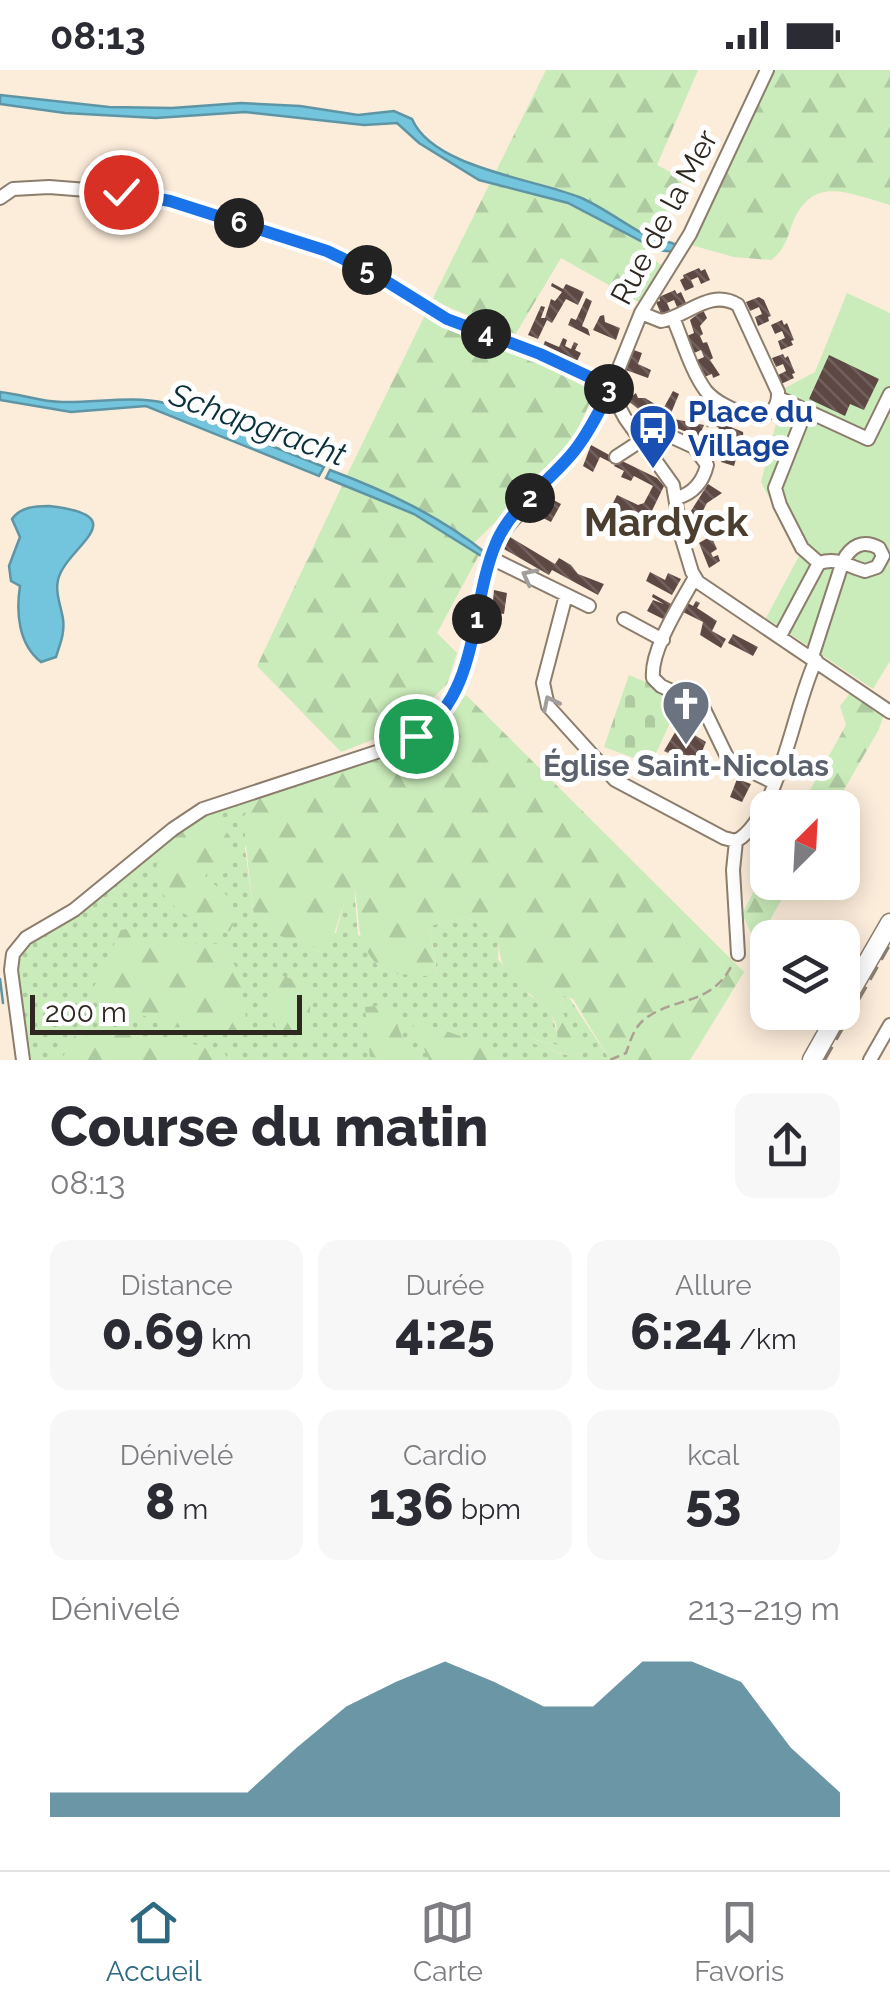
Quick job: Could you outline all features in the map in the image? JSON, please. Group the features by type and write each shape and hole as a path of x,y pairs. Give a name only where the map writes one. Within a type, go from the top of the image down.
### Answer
{"main road":[{"path":"860,976 890,923"},
{"path":"812,1060 829,1030"}],"street":[{"name":"Rue de la Mer","path":"23,1060 10,970 13,954 22,941 74,910 203,809 388,749 421,734 446,708 460,681 491,558 506,525 576,449 610,390 640,313 684,246 767,70"},
{"path":"1,194 16,188 41,187 138,194 294,240 358,265 447,319 598,381 610,390 673,485 680,532 695,577 890,712"},
{"path":"640,313 657,320 674,318 713,300 738,305 746,315 779,398 868,439 890,394"},
{"path":"674,318 700,380 718,402 761,417 771,412 779,398"},
{"path":"738,954 733,870 736,841 756,819 774,782 843,561 819,562 802,548 775,488 806,410"},
{"path":"632,428 646,426 697,449 707,463 693,492 677,498"},
{"path":"616,457 642,440"},
{"path":"491,558 589,606"},
{"path":"780,636 819,562"},
{"path":"695,577 663,640 653,678 661,686 696,700 706,711 726,758 774,782"},
{"path":"566,595 543,683 548,706 619,784 736,841"},
{"path":"624,620 663,640"},
{"path":"870,1060 890,1025"}],"path":[{"path":"697,449 718,402"},
{"path":"610,1060 626,1052 632,1034 646,1018 697,999 724,981 738,954"}],"green space":[{"path":"546,70 698,70 657,165 683,179 643,252 663,266 639,302 561,258 515,335 432,300"},
{"path":"773,70 890,70 890,205 845,192 820,193 799,210 784,246 771,260 734,257 691,245"},
{"path":"847,293 890,313 890,661 873,689 766,618 799,556 761,482 785,388 815,372"},
{"path":"426,313 508,348 595,392 568,450 474,543 412,505 346,477"},
{"path":"342,486 403,508 479,555 437,633 457,653 447,684 403,728 341,752 257,666"},
{"path":"629,675 682,697 651,764 604,747"},
{"path":"851,692 886,710 844,790 810,790 846,725 840,706"},
{"path":"466,695 744,972 690,1060 610,1060 573,999 563,996 561,1009 584,1053 572,1057 528,1042 531,1039 557,1045 550,1014 508,973 501,959 499,939 467,917 429,926 437,972 426,976 385,973 374,961 360,933 354,888 325,950 261,930 253,910 243,817 260,795 421,747"},
{"path":"260,795 245,848 253,910 262,930 336,933 346,896 354,887 358,935 437,971 429,926 467,917 499,939 498,959 529,995 549,1007 559,1039 557,1045 532,1039 563,1054 583,1054 561,1010 563,996 568,996 610,1060 28,1060 17,968 27,943 78,912 211,809"},
{"path":"211,817 230,836 232,859 229,871 216,878 208,873 205,876 232,900 235,920 230,931 206,925 173,905 156,877 164,849 192,825"},
{"path":"750,899 781,900 770,920 750,920 750,931 742,914"},
{"path":"126,929 147,942 228,944 236,951 232,961 239,972 247,1024 240,1031 173,1027 90,995 121,930"},
{"path":"274,973 304,983 310,989 310,1036 303,1040 275,1026 269,979"},
{"path":"385,1005 394,1016 411,1060 370,1057 365,1007"},
{"path":"414,1020 495,1048 499,1060 429,1060"},
{"path":"76,1033 184,1042 223,1050 228,1060 61,1060"}],"water":[{"path":"0,95 109,107 241,103 300,106 358,115 394,111 412,119 423,136 462,160 579,197 645,234 677,245 674,252 658,250 568,203 479,180 419,143 397,123 364,125 245,112 156,118 65,113 0,104"},
{"path":"0,392 54,402 127,399 165,403 324,467 319,476 146,406 71,412 0,400"},
{"path":"330,470 431,516 487,554 486,559 414,514 326,478"},
{"path":"49,506 76,511 89,517 93,525 58,580 63,634 56,657 41,662 23,637 18,606 20,586 11,581 9,566 20,537 12,519 24,510"}],"building":[{"path":"705,269 710,280 701,284 698,277 691,280 694,287 685,291 680,280 683,275"},
{"path":"552,283 584,292 578,305 566,299 552,323 547,320 538,339 528,335 541,306 545,307 541,318 545,318 551,299 555,301 562,292"},
{"path":"675,290 677,294 681,292 686,303 677,307 674,300 667,303 670,310 661,314 656,302"},
{"path":"759,297 771,316 758,326 755,317 762,314 759,307 750,311 746,302"},
{"path":"586,298 592,301 582,326 590,336 568,325 571,318 576,320"},
{"path":"703,310 707,318 700,326 700,336 703,343 707,342 713,358 710,360 720,375 713,378 712,374 704,377 697,360 704,357 701,350 694,353 687,336 694,333 690,320"},
{"path":"604,315 605,322 620,328 616,340 593,330"},
{"path":"782,320 794,340 793,345 781,350 778,341 785,338 782,331 775,334 771,325"},
{"path":"563,338 567,340 565,346 571,349 574,342 578,344 575,350 581,353 576,363 542,349 545,341 559,347"},
{"path":"631,349 642,353 638,364 651,370 648,378 623,369"},
{"path":"829,355 879,379 864,410 850,404 845,416 809,399"},
{"path":"788,356 795,373 794,378 781,384 778,375 786,371 783,364 776,367 772,358"},
{"path":"673,391 679,394 669,418 704,425 699,437 647,416 627,400 636,393 638,398 663,409"},
{"path":"719,410 735,417 731,427 743,432 744,444 749,447 744,459 737,456 734,466 721,462 725,445 721,449 711,445 719,428 713,425"},
{"path":"591,445 613,457 610,462 600,457 593,472 583,466"},
{"path":"618,459 657,478 664,486 647,521 641,518 637,525 614,514 618,507 612,505 617,495 638,505 644,503 653,486 634,476 631,481 621,477 624,471 614,466"},
{"path":"708,484 722,493 707,503 698,520 689,514"},
{"path":"548,497 561,504 551,522 541,517"},
{"path":"711,536 717,549 711,553 713,557 718,555 720,561 709,568 699,543"},
{"path":"510,537 555,564 559,558 578,574 604,584 598,595 552,570 549,575 504,549"},
{"path":"650,572 665,580 668,573 681,579 672,595 646,581"},
{"path":"494,590 507,593 504,614 492,612"},
{"path":"653,594 675,606 667,621 647,611 653,600 664,604"},
{"path":"696,601 700,603 697,608 717,621 712,631 726,639 721,648 700,635 703,622 681,611 686,602 693,606"},
{"path":"733,634 758,647 753,656 728,643"},
{"name":"Église Saint-Nicolas","path":"683,728 706,742 697,763 664,751 677,729 681,732"},
{"path":"737,779 751,784 742,802 730,797"}],"waterway":[{"path":"0,979 3,1003"}],"railway":[{"path":"825,1060 890,945"}],"place":[{"name":"Place du Village","path":"653,470"},
{"name":"Église Saint-Nicolas","path":"686,746"}],"district":[{"name":"Mardyck","path":"666,521"}],"route":[{"path":"121,192 170,201 327,251 373,273 447,319 540,354 610,390 576,449 500,534 458,686 438,718 416,736"}],"water label":[{"name":"Schapgracht","path":"258,424"}]}
